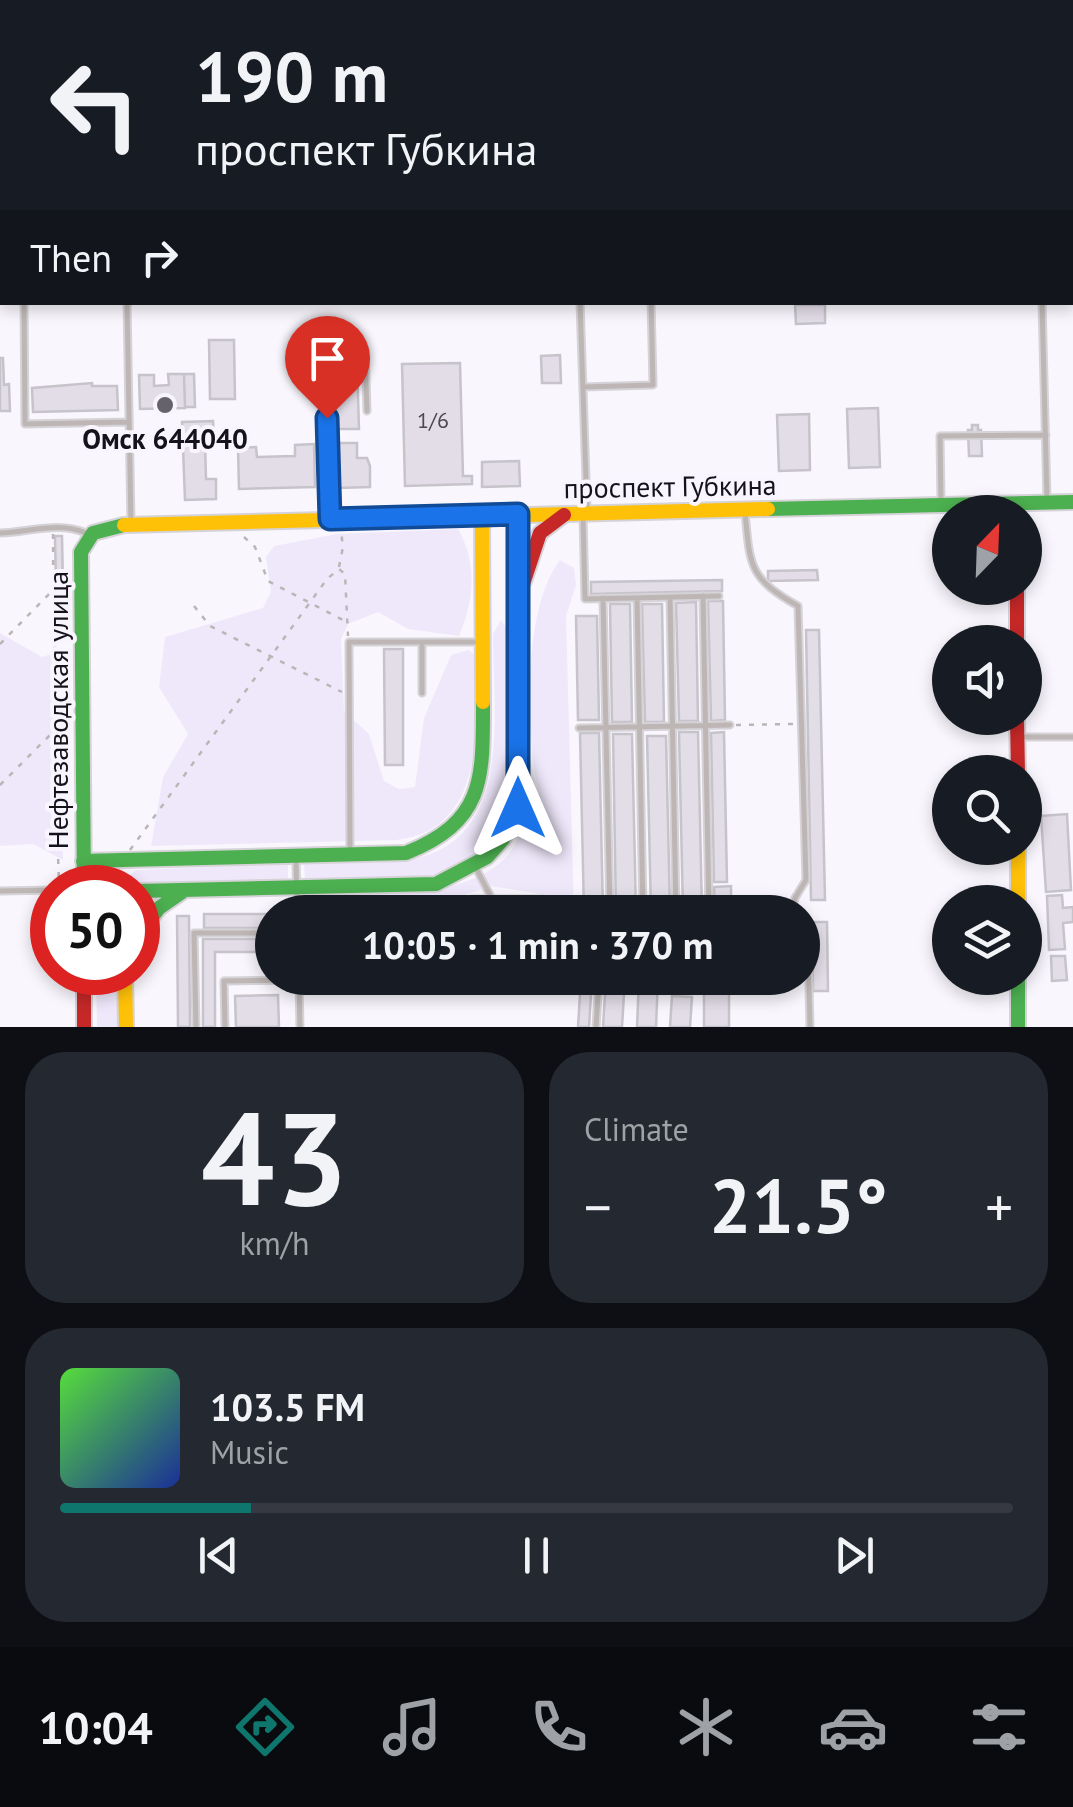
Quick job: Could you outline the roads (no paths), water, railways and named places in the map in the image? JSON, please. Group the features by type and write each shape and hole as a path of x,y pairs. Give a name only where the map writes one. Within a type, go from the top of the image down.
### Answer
{"main road":[{"name":"проспект Губкина","path":"1042,504 1073,502"},
{"name":"проспект Губкина","path":"89,534 108,526 131,525 932,505"},
{"path":"518,606 540,530 554,518 582,513"},
{"path":"160,891 436,884 476,868 503,844 518,808 518,514"},
{"path":"83,861 406,853 436,842 462,821 476,794 483,758 482,515"},
{"name":"Нефтезаводская улица","path":"83,865 81,552 89,534"},
{"path":"1018,737 1018,755"},
{"path":"160,907 185,890"},
{"path":"84,995 84,1027"},
{"path":"125,995 126,1027"},
{"path":"1018,995 1018,1027"}],"lane":[{"path":"24,305 25,424 129,422"},
{"path":"128,305 131,525"},
{"path":"580,305 585,598 719,596"},
{"path":"583,387 653,385 651,305"},
{"path":"1042,305 1047,503"},
{"path":"334,519 325,350 365,350 367,411"},
{"path":"942,495 940,436 1046,434"},
{"path":"745,509 748,548 756,573 769,589 798,606 806,880 797,895"},
{"path":"0,533 33,532 60,525 89,534"},
{"path":"703,596 710,895"},
{"path":"670,597 676,895"},
{"path":"603,598 610,895"},
{"path":"636,598 643,895"},
{"path":"350,856 349,642 482,642"},
{"path":"422,642 422,693"},
{"path":"579,728 730,725"},
{"path":"1018,737 1073,737"},
{"path":"296,858 297,895"},
{"path":"476,868 490,895"},
{"path":"0,891 30,889"},
{"path":"196,1027 194,933 255,933"},
{"path":"225,1027 224,981 255,980"},
{"path":"299,995 300,1027"},
{"path":"596,1027 598,995"},
{"path":"809,995 810,1027"}],"place":[{"name":"Омск 644040","path":"165,405"}]}
